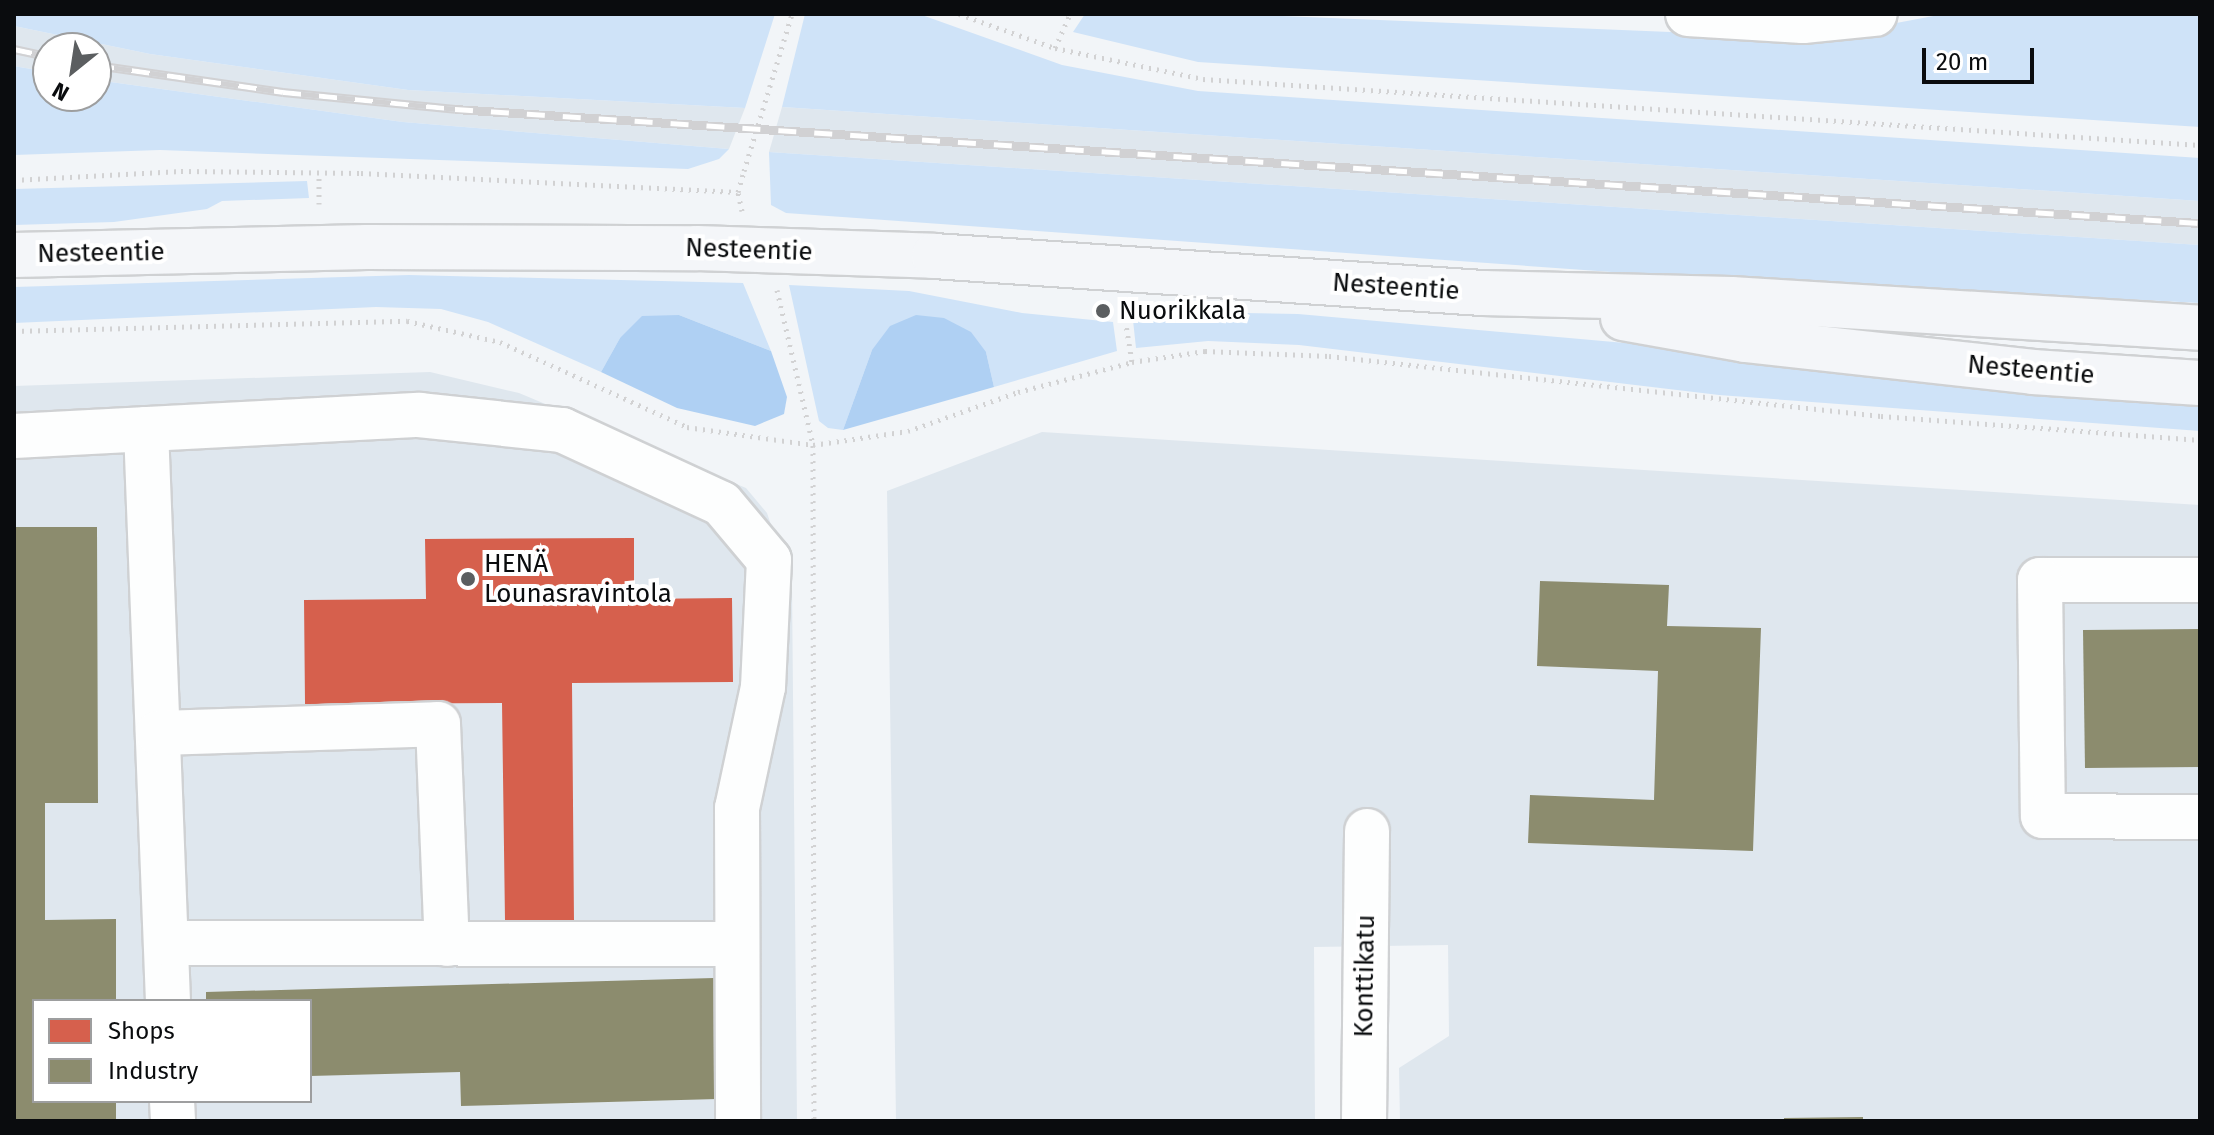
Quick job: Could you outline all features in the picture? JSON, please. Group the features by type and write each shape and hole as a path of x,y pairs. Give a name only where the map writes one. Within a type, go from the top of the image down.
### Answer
{"main road":[{"name":"Nesteentie","path":"14,255 367,247 697,248 934,256 1483,293 1731,299 2200,328"},
{"name":"Nesteentie","path":"1483,293 1745,340 2033,372 2200,383"}],"street":[{"path":"1688,14 1803,21 1875,14"},
{"path":"14,436 419,415 562,430 722,504 769,560 763,687 737,808 738,1121"},
{"path":"146,429 168,999"},
{"path":"2200,580 2040,580 2043,816 2200,817"},
{"path":"158,733 438,724 447,944"},
{"name":"Konttikatu","path":"1364,1121 1367,831"},
{"path":"166,943 737,944"}],"path":[{"path":"743,216 738,192 792,14"},
{"path":"959,14 1055,48 1203,79 2200,145"},
{"path":"1055,48 1070,14"},
{"path":"14,180 181,171 319,173 738,192"},
{"path":"319,173 319,204"},
{"path":"777,290 813,445 814,1121"},
{"path":"1124,312 1132,362"},
{"path":"14,331 407,321 500,342 687,427 813,445 908,431 1018,392 1132,362 1205,351 1329,356 1881,416 2200,440"}],"shaded area":[{"path":"14,14 775,14 745,108 408,90 150,54 112,46 112,32 43,32 14,26"},
{"path":"805,14 919,14 1062,65 1198,91 2200,158 2200,201 782,107"},
{"path":"1085,14 1232,14 1817,38 1944,14 2200,14 2200,127 1198,62 1073,32"},
{"path":"14,26 43,32 32,32 32,69 14,66"},
{"path":"112,46 408,90 745,108 729,149 403,122 112,82"},
{"path":"14,66 32,69 32,112 112,112 112,82 403,122 729,149 719,159 688,169 160,150 14,155"},
{"path":"782,107 2200,201 2200,245 769,152"},
{"path":"769,152 2200,245 2200,303 1626,273 786,213 771,205"},
{"path":"307,181 309,198 222,201 207,209 114,222 14,225 14,189"},
{"path":"409,275 743,283 771,351 679,315 620,338 601,372 488,322 441,309 376,307 14,323 14,287"},
{"path":"789,285 909,291 1022,313 1113,322 1117,351 994,387 986,352 872,350 843,430 828,428 819,421"},
{"path":"1132,311 1298,314 2200,394 2200,431 1719,395 1299,345 1208,341 1136,348"},
{"path":"679,315 771,351 787,397 784,414 755,426 677,408 601,372 620,338 642,316"},
{"path":"916,315 944,318 971,332 986,352 994,387 843,430 872,350 890,326"},
{"path":"430,372 519,393 746,488 767,513 792,587 797,1121 14,1121 14,386"},
{"path":"1042,432 2200,505 2200,1121 1400,1121 1399,1068 1449,1036 1448,945 1314,947 1315,1121 896,1121 887,491"}],"building: Shops":[{"path":"634,538 634,599 732,598 733,682 572,683 574,921 505,921 502,703 305,704 304,600 426,599 425,539"}],"building: Industry":[{"path":"14,527 97,527 98,803 45,803 45,920 116,919 116,999 32,999 32,1103 116,1103 116,1121 14,1121"},
{"path":"1540,581 1669,585 1667,626 1761,628 1753,851 1528,843 1530,795 1654,800 1658,671 1537,666"},
{"path":"2200,629 2200,767 2085,768 2083,630"},
{"path":"714,978 717,1099 461,1106 460,1072 312,1076 312,999 206,999 206,992"},
{"path":"1863,1117 1863,1121 1784,1121 1784,1118"}],"railway":[{"path":"14,49 32,53"},
{"path":"112,67 283,92 455,109 2200,223"}],"place":[{"name":"Nuorikkala","path":"1103,311"},
{"name":"HENÄ Lounasravintola","path":"468,579"}]}
